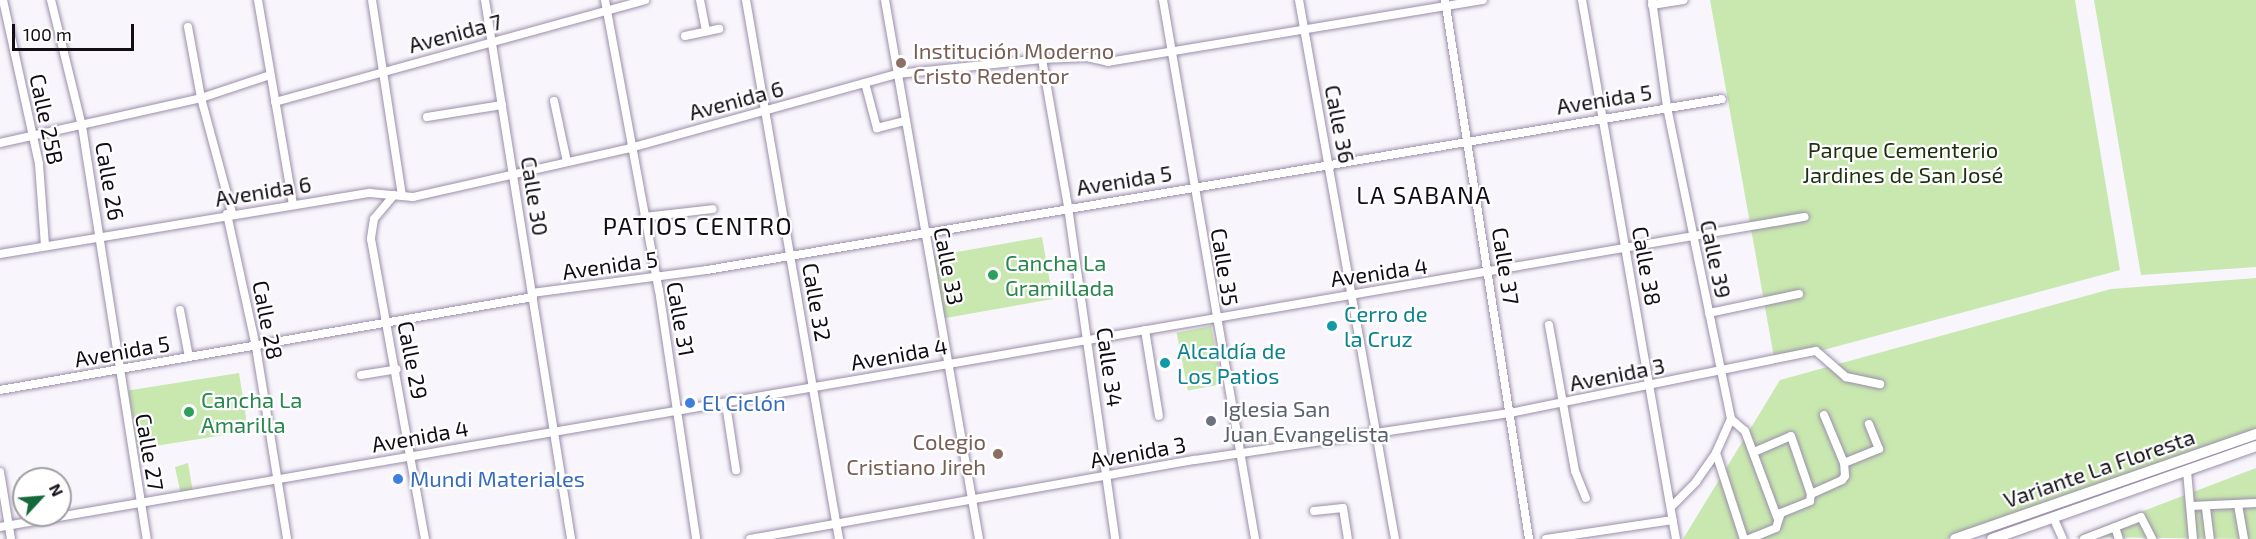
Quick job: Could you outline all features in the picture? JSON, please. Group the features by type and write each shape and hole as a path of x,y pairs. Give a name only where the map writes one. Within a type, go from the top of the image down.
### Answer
{"main road":[{"name":"Variante La Floresta","path":"1955,539 2256,434"},
{"name":"Variante La Floresta","path":"1992,539 2256,446"},
{"path":"2042,509 2049,519"}],"street":[{"path":"2,2 14,0"},
{"name":"Calle 26","path":"51,0 82,126 101,237 119,371"},
{"path":"258,0 293,204"},
{"path":"372,0 398,196"},
{"name":"Calle 30","path":"485,0 571,539"},
{"name":"Calle 31","path":"605,0 679,410 696,539"},
{"name":"Avenida 7","path":"275,102 645,0"},
{"path":"700,0 706,31"},
{"name":"Calle 32","path":"746,0 839,539"},
{"name":"Calle 33","path":"885,0 979,539"},
{"name":"Calle 35","path":"1163,0 1215,319 1255,539"},
{"name":"Calle 36","path":"1299,0 1395,539"},
{"name":"Avenida 6","path":"0,254 293,204 370,193 398,196 514,175 630,148 897,74 1042,59 1087,57 1108,62 1305,30 1445,3 1483,0"},
{"name":"Calle 38","path":"1582,0 1652,386 1676,539"},
{"path":"1652,3 1684,0"},
{"name":"Calle 25B","path":"2,2 32,136 42,193 45,246"},
{"name":"Calle 37","path":"1445,3 1529,539"},
{"name":"Calle 39","path":"1652,3 1667,107 1731,419"},
{"name":"Calle 28","path":"188,27 201,98 230,214 256,347 287,539"},
{"path":"685,36 718,29"},
{"name":"Calle 34","path":"1042,59 1068,207 1115,539"},
{"path":"0,143 201,98 270,75"},
{"path":"865,83 878,128 905,122"},
{"name":"Avenida 5","path":"0,390 388,324 533,295 924,233 1467,139 1722,99"},
{"path":"554,101 567,162"},
{"path":"427,117 502,105"},
{"name":"Calle 29","path":"398,196 380,208 374,219 371,239 397,369 425,539"},
{"path":"644,217 713,209"},
{"name":"Avenida 4","path":"4,526 554,431 726,404 1087,339 1489,273 1805,217"},
{"path":"1709,313 1799,294"},
{"path":"180,310 189,357"},
{"path":"1549,325 1565,403 1575,471 1586,498"},
{"path":"1145,330 1159,416"},
{"name":"Avenida 3","path":"750,539 973,501 1107,475 1377,431 1510,413 1722,372 1816,351 1846,376 1880,384"},
{"path":"361,375 397,369"},
{"name":"Calle 27","path":"119,371 147,539"},
{"path":"726,404 736,470"},
{"path":"1811,494 1842,480 1845,476 1844,463 1824,415"},
{"path":"1671,507 1696,482 1716,453 1731,419 1745,431 1777,517 1776,528 1749,539"},
{"path":"1844,463 1879,449 1869,424"},
{"path":"1754,452 1791,436 1811,494 1810,501 1777,517"},
{"path":"1716,453 1744,539"},
{"path":"0,471 4,526 11,539"},
{"path":"2187,471 2193,539"},
{"path":"2191,506 2206,508 2256,503"},
{"path":"2238,505 2244,539"},
{"path":"1314,511 1343,508 1348,539"},
{"path":"2206,508 2210,539"},
{"path":"2084,539 2097,537 2115,527 2143,517 2152,539"},
{"path":"2049,519 2063,539"},
{"path":"1545,539 1673,520"},
{"path":"2115,527 2119,539"}],"green space":[{"name":"Parque Cementerio Jardines de San José","path":"1710,0 2075,0 2120,270 1775,363"},
{"path":"2094,0 2256,0 2256,267 2141,275"},
{"name":"Cancha La Gramillada","path":"1042,237 1053,299 943,318 932,256"},
{"path":"2256,278 2256,430 1947,539 1683,539 1780,380 2111,289"},
{"path":"1211,326 1222,384 1188,391 1177,333"},
{"name":"Cancha La Amarilla","path":"239,373 248,431 138,449 128,391"},
{"path":"188,463 193,492 181,495 175,467"},
{"path":"2256,468 2256,539 2075,537"}],"place":[{"name":"Institución Moderno Cristo Redentor","path":"901,63"},
{"name":"Cancha La Gramillada","path":"993,275"},
{"name":"Cerro de la Cruz","path":"1332,326"},
{"name":"Alcaldía de Los Patios","path":"1165,363"},
{"name":"El Ciclón","path":"690,403"},
{"name":"Cancha La Amarilla","path":"189,412"},
{"name":"Iglesia San Juan Evangelista","path":"1211,421"},
{"name":"Colegio Cristiano Jireh","path":"998,454"},
{"name":"Mundi Materiales","path":"398,479"}],"district":[{"name":"LA SABANA","path":"1424,195"},
{"name":"PATIOS CENTRO","path":"698,226"}]}
